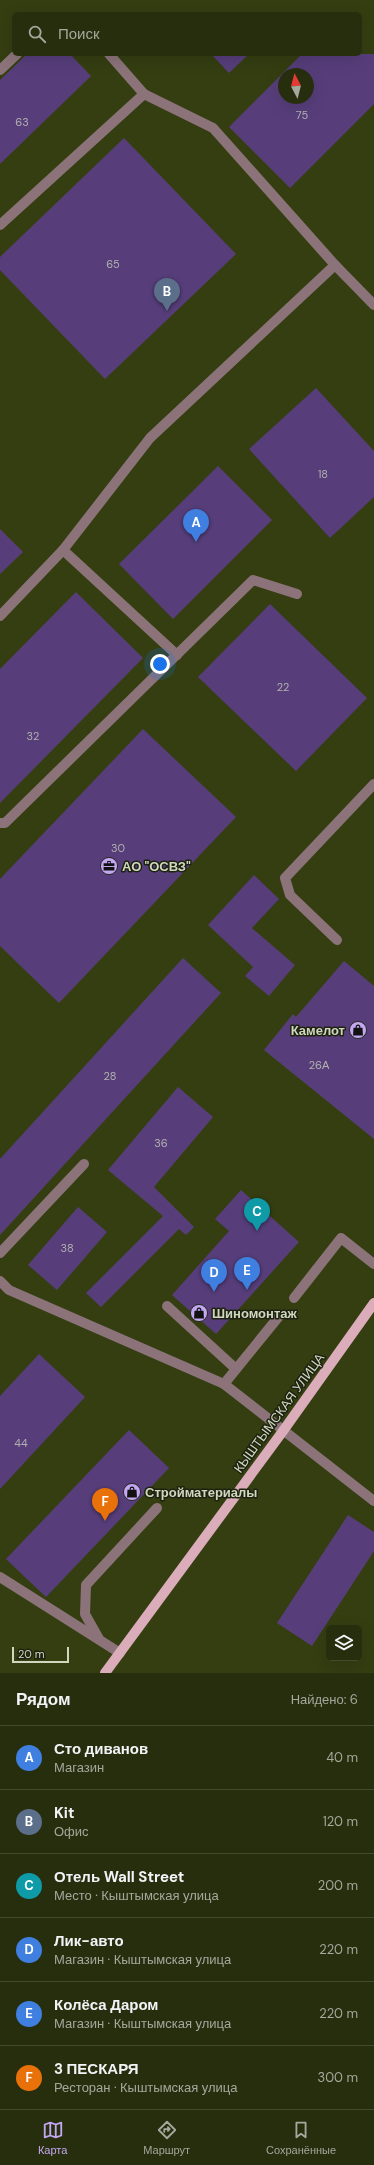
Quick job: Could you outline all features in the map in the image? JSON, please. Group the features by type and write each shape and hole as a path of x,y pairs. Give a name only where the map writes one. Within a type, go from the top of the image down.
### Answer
{"main road":[{"name":"КЫШТЫМСКАЯ УЛИЦА","path":"105,1673 283,1431 374,1303"}],"lane":[{"path":"0,70 15,56"},
{"path":"111,56 144,94 213,128 335,265 374,305"},
{"path":"0,225 144,94"},
{"path":"0,616 63,550 150,438 335,265"},
{"path":"63,550 177,655"},
{"path":"0,823 5,823 253,580 297,594"},
{"path":"337,940 290,894 285,878 374,784"},
{"path":"0,1253 84,1164"},
{"path":"294,1298 341,1238 374,1264"},
{"path":"0,1281 9,1290 224,1384 374,1501"},
{"path":"167,1306 236,1368"},
{"path":"224,1384 280,1315"},
{"path":"99,1639 86,1614 86,1585 157,1508"},
{"path":"0,1577 120,1653"}],"building":[{"path":"362,54 374,54 374,104 290,188 229,127 278,78 278,104 314,104 314,68 288,68 300,56 362,56"},
{"path":"25,56 72,56 91,76 0,164 0,80"},
{"path":"213,56 247,56 229,73"},
{"path":"124,138 236,254 105,379 0,270 0,257"},
{"path":"316,388 374,451 374,497 330,538 249,449"},
{"path":"218,466 272,520 173,619 119,564"},
{"path":"0,529 23,552 0,574"},
{"path":"76,592 143,658 0,803 0,669"},
{"path":"270,604 367,698 296,771 198,677"},
{"path":"143,729 236,817 59,1003 0,946 0,879"},
{"path":"254,875 279,899 252,928 295,965 269,996 245,976 253,967 208,925"},
{"path":"183,958 221,993 0,1235 0,1159"},
{"path":"344,961 374,986 374,1139 264,1050 293,1014 296,1017"},
{"path":"178,1087 213,1117 154,1187 194,1227 186,1235 179,1229 101,1307 86,1293 163,1216 108,1170"},
{"path":"241,1190 299,1242 216,1334 172,1295 229,1231 215,1219"},
{"path":"78,1207 107,1232 57,1290 28,1265"},
{"path":"39,1354 85,1397 0,1489 0,1396"},
{"path":"129,1430 169,1468 46,1597 6,1559"},
{"path":"348,1515 374,1532 374,1551 312,1646 277,1623"}],"place":[{"name":"Kit","path":"167,311"},
{"name":"Сто диванов","path":"196,542"},
{"name":"АО \"ОСВЗ\"","path":"109,866"},
{"name":"Камелот","path":"358,1030"},
{"name":"Отель Wall Street","path":"257,1231"},
{"name":"Колёса Даром","path":"247,1290"},
{"name":"Лик-авто","path":"214,1292"},
{"name":"Шиномонтаж","path":"199,1313"},
{"name":"Стройматериалы","path":"132,1492"},
{"name":"3 ПЕСКАРЯ","path":"105,1521"}]}
